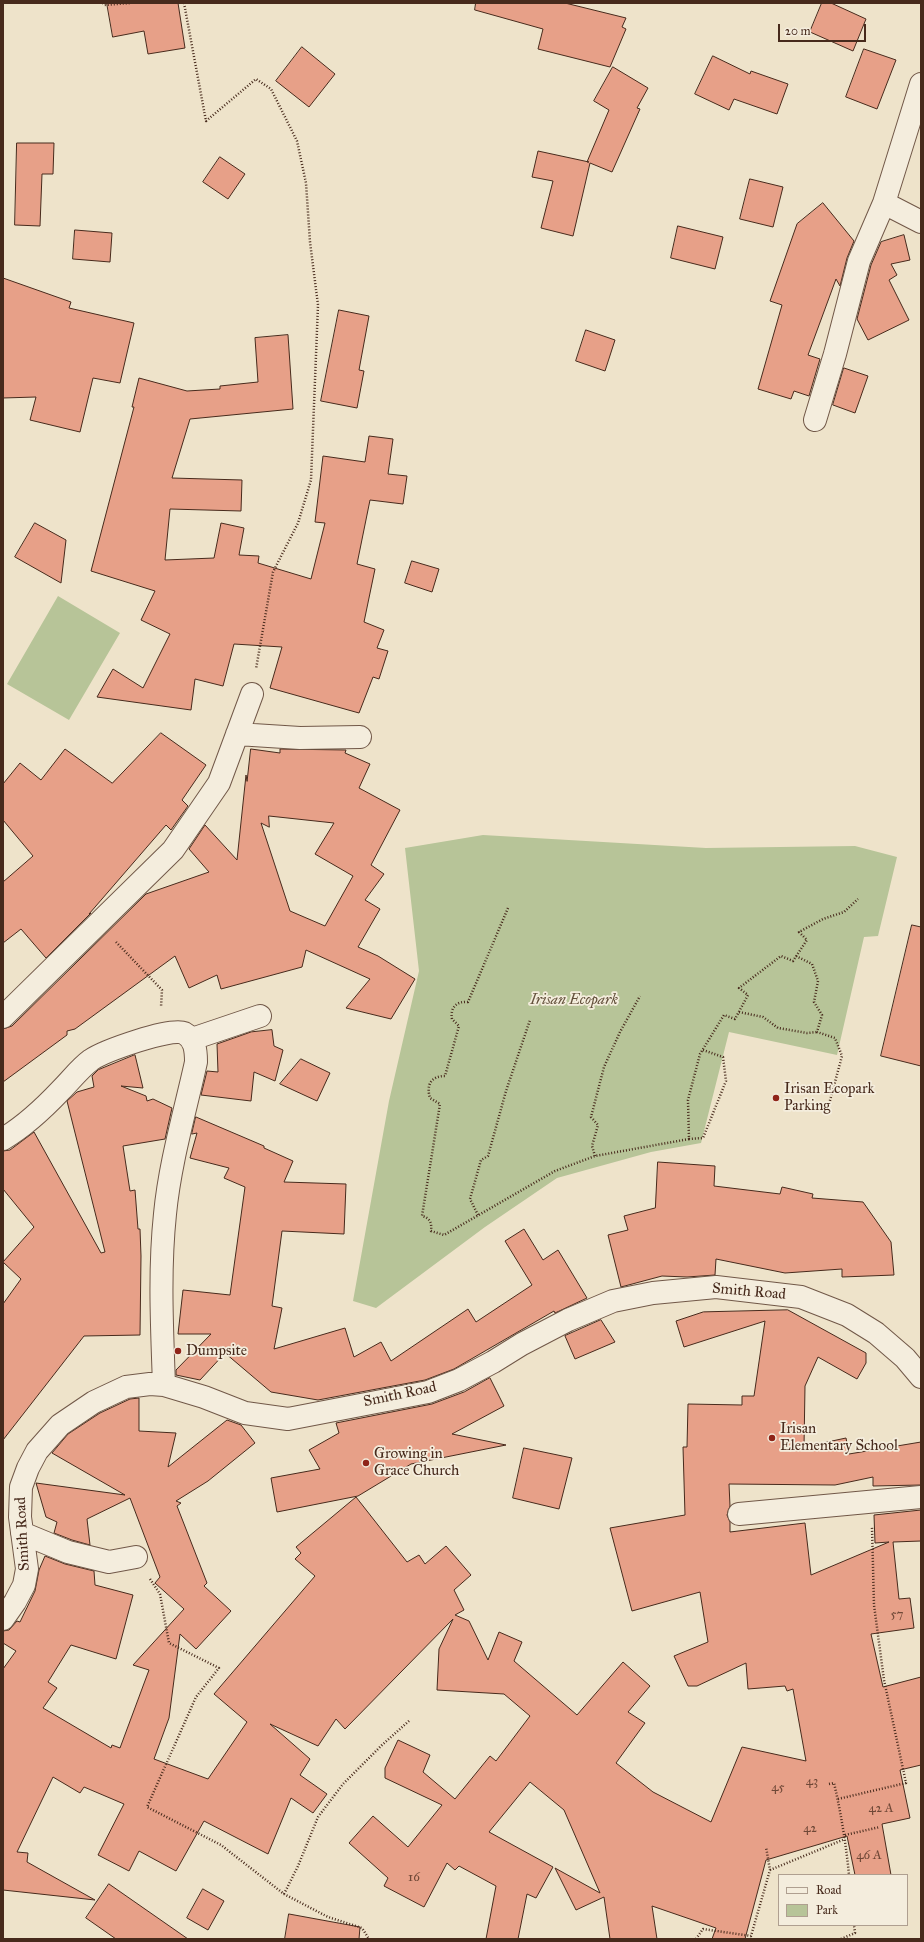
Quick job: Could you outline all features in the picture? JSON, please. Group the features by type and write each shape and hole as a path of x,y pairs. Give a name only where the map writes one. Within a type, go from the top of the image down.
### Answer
{"street":[{"path":"815,420 835,354 859,261 884,203 921,84"},
{"path":"884,203 921,222"},
{"path":"3,1017 173,850 219,783 252,694"},
{"path":"237,734 300,738 360,737"},
{"path":"192,1039 260,1016"},
{"path":"3,1139 24,1125 54,1098 91,1059 110,1050 148,1037 172,1032 182,1032 192,1039 196,1051 196,1062 170,1173 165,1215 162,1297 164,1385"},
{"name":"Smith Road","path":"3,1619 15,1602 24,1585 27,1569 20,1517 21,1487 28,1468 37,1451 60,1425 94,1402 126,1387 150,1384 164,1385 204,1397 245,1413 288,1419 318,1414 428,1392 459,1380 535,1337 613,1301 653,1293 716,1287 801,1297 847,1315 876,1333 905,1358 921,1377"},
{"path":"739,1514 921,1497"},
{"path":"22,1533 68,1552 109,1562 136,1557"}],"path":[{"path":"103,3 104,5 131,3"},
{"path":"184,3 206,121 256,79 271,90 297,141 306,183 310,242 318,305 311,480 298,523 273,572 252,694"},
{"path":"689,1139 688,1100 703,1050 724,1015 735,1019 748,995 739,988 781,956 793,961 807,940 799,932 823,919 844,912 858,899"},
{"path":"508,908 468,1002 456,1004 452,1009 452,1019 459,1026 445,1076 438,1076 432,1080 428,1086 430,1098 440,1104 422,1216 430,1220 432,1226 431,1231 444,1235 555,1171 596,1156 702,1138 726,1081 723,1057 703,1050"},
{"path":"98,923 162,990 160,1035"},
{"path":"796,956 812,964 818,981 814,1002 822,1016 816,1032"},
{"path":"596,1156 592,1146 598,1125 591,1117 604,1068 620,1032 640,996"},
{"path":"739,1012 763,1017 778,1028 807,1033 816,1032 835,1038 842,1056 828,1108"},
{"path":"478,1215 470,1199 481,1160 488,1156 506,1091 530,1020"},
{"path":"838,1799 906,1783 884,1680 874,1605 872,1501"},
{"path":"136,1557 160,1594 169,1643 219,1668 196,1697 147,1807 222,1845 284,1894 328,1917 362,1928 369,1939"},
{"path":"284,1894 298,1866 318,1817 343,1784 382,1744 410,1720"},
{"path":"829,1784 834,1783 838,1799 845,1835 849,1874"},
{"path":"845,1835 880,1827"},
{"path":"770,1870 845,1839"},
{"path":"696,1939 703,1929 751,1936 770,1870 766,1847"},
{"path":"841,1939 855,1933 854,1926"}],"green space":[{"path":"58,596 120,633 69,720 7,684"},
{"name":"Irisan Ecopark","path":"483,835 706,848 855,846 897,857 878,936 864,937 837,1055 729,1032 701,1143 651,1152 557,1178 485,1227 376,1308 353,1301 389,1101 419,971 405,848"}],"building":[{"path":"107,3 178,3 185,48 148,54 144,31 113,37"},
{"path":"476,3 565,3 626,18 622,27 626,29 610,67 538,49 543,29 475,10"},
{"path":"822,3 831,3 866,19 853,51 810,32"},
{"path":"302,47 335,74 309,107 276,81"},
{"path":"864,49 896,60 877,109 846,97"},
{"path":"713,56 750,74 751,71 788,84 777,114 734,99 729,110 695,94"},
{"path":"613,67 648,88 637,108 640,109 612,172 590,163 573,236 541,228 553,181 532,177 538,151 587,162 609,110 594,101"},
{"path":"17,143 54,143 53,174 42,174 40,226 15,225"},
{"path":"220,157 245,174 228,199 203,182"},
{"path":"750,179 783,187 773,227 740,219"},
{"path":"823,203 854,241 847,258 840,286 836,279 808,355 820,359 809,396 794,391 791,399 758,389 782,305 770,301 797,224"},
{"path":"678,226 723,237 715,269 671,258"},
{"path":"75,230 112,233 110,262 73,259"},
{"path":"904,235 910,260 891,264 897,275 889,280 909,320 868,340 857,319 871,265 881,242"},
{"path":"3,278 71,302 69,308 134,323 120,383 93,378 80,432 30,420 36,397 3,398"},
{"path":"339,310 369,316 359,370 364,371 357,408 321,401"},
{"path":"586,330 615,340 605,371 576,361"},
{"path":"288,335 293,409 190,419 172,478 242,480 241,511 170,509 165,560 214,558 221,523 244,528 239,555 259,556 258,563 311,579 325,523 315,522 323,456 365,462 369,436 393,439 388,474 407,476 403,504 370,500 357,564 375,569 364,622 384,630 377,648 388,651 379,679 373,677 359,713 270,688 282,647 234,644 223,686 195,679 191,710 97,697 113,669 143,688 170,634 141,620 155,591 91,571 134,407 132,407 139,378 187,391 220,389 220,386 258,382 255,338"},
{"path":"844,368 868,376 855,413 833,405"},
{"path":"35,523 66,540 61,583 15,557"},
{"path":"412,561 439,569 432,592 405,583"},
{"path":"161,733 206,765 182,800 188,806 171,830 166,825 89,914 91,913 46,958 21,929 3,943 3,882 33,856 3,820 3,784 20,763 41,780 65,749 112,783"},
{"path":"251,749 280,753 280,749 346,750 345,753 370,764 359,788 400,810 371,865 384,874 365,900 380,909 358,947 378,956 415,979 391,1019 346,1008 370,979 306,950 302,967 221,989 217,975 189,988 175,956 75,1029 67,1031 67,1035 3,1082 3,1029 12,1026 146,894 209,872 189,849 205,825 237,860 246,775 247,781","holes":["269,816 334,823 315,854 353,876 325,926 290,911 261,823 269,827"]},
{"path":"912,925 921,927 921,1066 881,1056"},
{"path":"272,1030 274,1046 283,1050 275,1081 254,1072 251,1101 201,1095 207,1071 218,1072 217,1044 251,1032"},
{"path":"135,1055 143,1088 121,1086 146,1096 147,1101 153,1099 172,1108 165,1139 123,1146 130,1191 135,1190 138,1229 140,1229 140,1335 84,1336 3,1440 3,1304 21,1279 3,1262 34,1227 3,1189 3,1151 10,1150 34,1132 101,1253 105,1252 67,1101 77,1092 94,1087 92,1076 98,1070"},
{"path":"301,1059 330,1073 317,1101 280,1084"},
{"path":"196,1117 264,1146 264,1148 293,1161 284,1182 346,1184 344,1234 282,1231 272,1306 282,1308 274,1349 345,1328 354,1357 381,1342 391,1361 468,1309 476,1322 532,1285 505,1241 524,1229 543,1260 558,1250 587,1298 555,1313 554,1311 454,1369 425,1380 318,1400 271,1392 225,1353 200,1380 176,1375 176,1370 211,1334 178,1334 183,1290 230,1295 245,1187 224,1178 229,1168 190,1158 197,1133 192,1134"},
{"path":"658,1162 715,1166 714,1186 780,1194 782,1187 813,1194 812,1198 863,1202 891,1242 894,1275 842,1277 842,1269 785,1273 716,1259 715,1275 687,1277 662,1276 621,1287 608,1235 628,1230 624,1216 655,1208"},
{"path":"788,1310 866,1353 866,1363 857,1379 818,1357 805,1386 804,1447 846,1438 849,1454 921,1442 921,1485 873,1486 873,1477 835,1485 729,1484 730,1506 727,1515 730,1522 730,1532 805,1523 811,1575 889,1542 875,1543 874,1515 921,1510 921,1541 893,1542 899,1599 910,1598 914,1628 871,1634 883,1687 921,1677 921,1765 900,1770 910,1818 882,1824 891,1874 855,1874 847,1836 766,1860 745,1939 712,1939 716,1928 652,1906 657,1939 610,1939 604,1897 576,1910 555,1868 600,1893 564,1810 530,1782 489,1832 553,1867 536,1898 527,1894 518,1939 486,1939 496,1886 459,1866 455,1870 447,1863 424,1907 384,1886 388,1878 349,1843 373,1816 408,1847 442,1805 385,1778 385,1768 398,1740 430,1755 423,1772 455,1799 490,1756 496,1761 530,1716 504,1694 437,1690 439,1649 453,1619 345,1729 336,1719 318,1746 270,1724 310,1759 300,1775 327,1794 313,1813 291,1798 268,1854 204,1821 176,1871 139,1851 129,1871 98,1855 124,1804 84,1787 80,1793 53,1777 17,1852 28,1853 27,1862 95,1900 3,1890 3,1669 16,1651 3,1643 3,1631 9,1630 17,1621 20,1622 35,1591 39,1570 45,1556 65,1564 94,1571 95,1585 133,1595 116,1659 71,1645 48,1682 57,1688 43,1708 111,1748 112,1745 120,1748 149,1670 133,1665 184,1609 155,1583 160,1577 130,1498 87,1519 90,1545 54,1533 57,1522 46,1517 36,1483 125,1495 52,1453 68,1434 100,1413 130,1399 139,1398 139,1431 176,1433 168,1467 227,1420 241,1425 255,1443 208,1481 176,1501 181,1503 177,1506 207,1583 204,1586 231,1611 196,1649 180,1634 169,1718 154,1759 208,1779 247,1722 214,1694 315,1576 295,1559 301,1553 296,1547 356,1497 407,1562 419,1555 425,1564 446,1546 471,1575 454,1590 464,1610 455,1615 469,1621 488,1660 499,1632 522,1642 514,1661 577,1715 623,1662 650,1686 628,1712 645,1723 616,1763 653,1792 711,1822 742,1747 806,1761 793,1689 787,1691 785,1686 748,1689 746,1663 697,1686 688,1686 674,1656 708,1642 700,1592 632,1611 610,1528 685,1515 683,1447 687,1447 688,1404 742,1405 742,1396 754,1396 765,1321 684,1347 676,1321 703,1312"},
{"path":"601,1320 615,1342 575,1359 565,1336"},
{"path":"490,1378 504,1406 452,1434 506,1445 411,1464 358,1496 277,1512 271,1478 320,1469 309,1450 339,1433 336,1423 432,1404 464,1392"},
{"path":"524,1448 572,1458 559,1509 513,1498"},
{"path":"109,1884 188,1939 116,1939 86,1918"},
{"path":"203,1889 224,1901 208,1930 187,1918"},
{"path":"289,1914 360,1927 359,1939 285,1939"}],"place":[{"name":"Irisan Ecopark Parking","path":"776,1098"},
{"name":"Dumpsite","path":"178,1351"},
{"name":"Irisan Elementary School","path":"772,1438"},
{"name":"Growing in Grace Church","path":"366,1463"}]}
